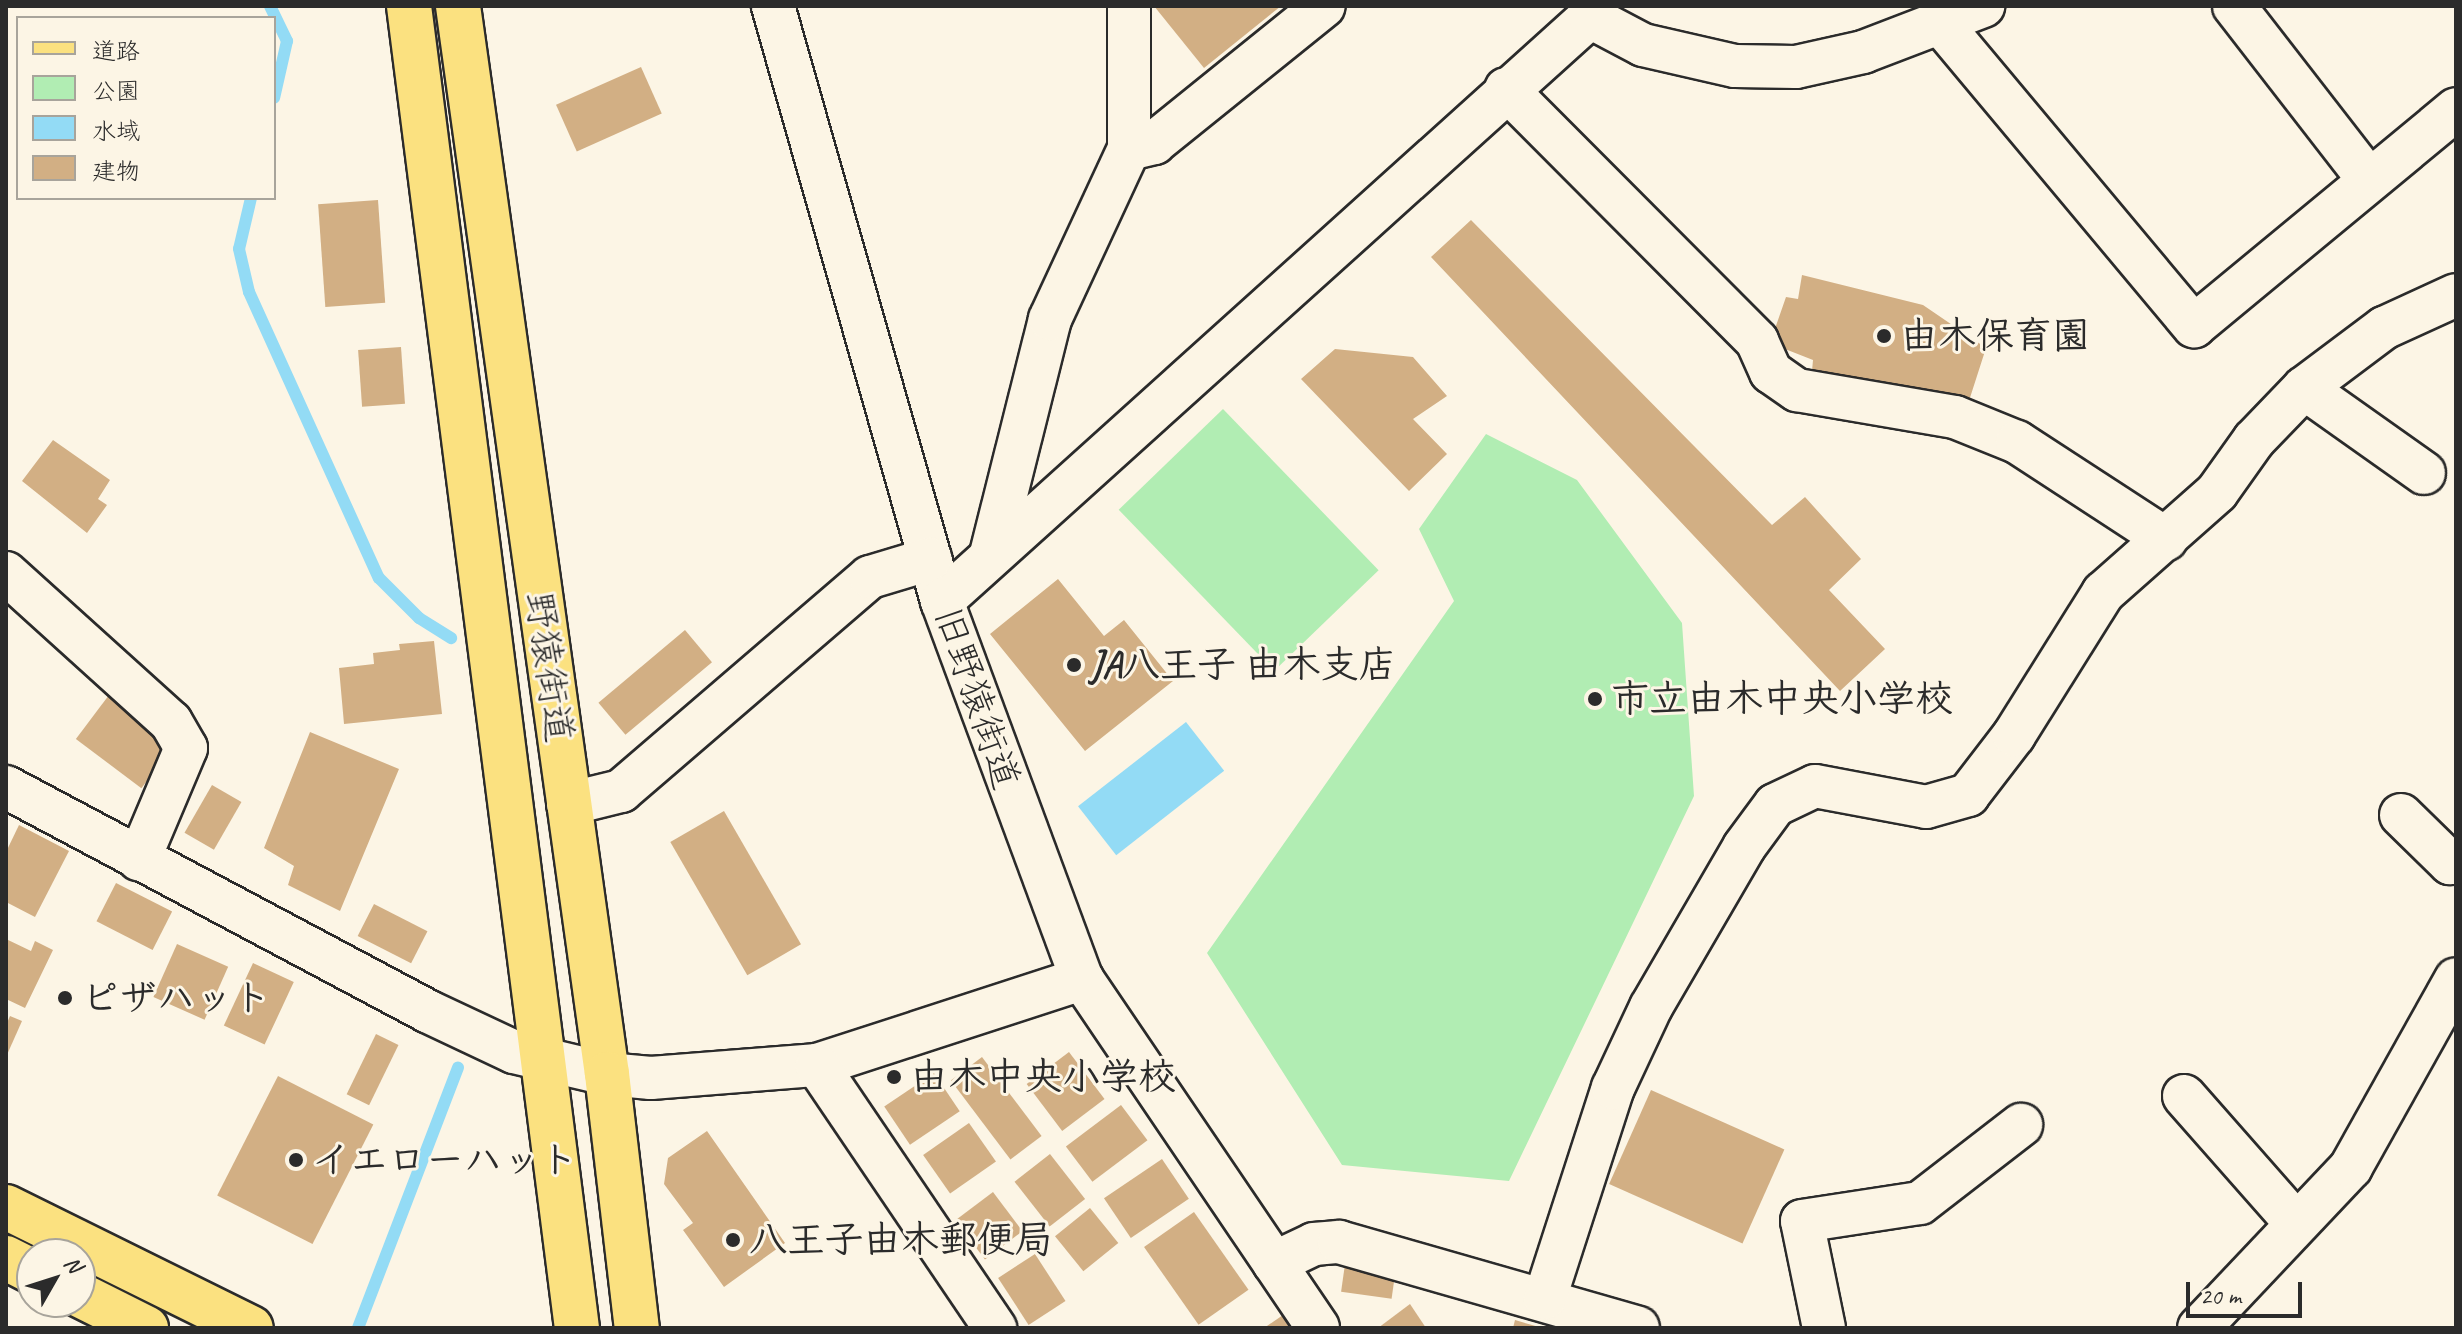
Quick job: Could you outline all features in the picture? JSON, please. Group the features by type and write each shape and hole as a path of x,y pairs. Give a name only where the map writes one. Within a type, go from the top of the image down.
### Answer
{"main road":[{"name":"野猿街道","path":"409,6 577,1328"},
{"name":"野猿街道","path":"458,6 607,1074 637,1328"},
{"path":"6,1207 251,1328"},
{"path":"96,1303 146,1328"}],"street":[{"name":"旧野猿街道","path":"773,6 942,601 1082,979 1318,1328"},
{"path":"991,554 1050,319 1129,149 1129,6"},
{"path":"1129,149 1154,143 1324,6"},
{"path":"942,601 1506,89 1585,11 1643,45 1735,66 1796,67 1942,25 1983,6"},
{"path":"2234,6 2368,179"},
{"path":"1942,25 2194,326 2456,109"},
{"path":"1506,89 1757,341 1771,372 1788,384 1797,390 1955,417 2017,442 2166,539"},
{"path":"1545,1298 1613,1088 1651,1007 1744,847 1775,805 1815,786 1926,807 1968,795 2014,735 2103,593 2217,492 2254,440 2304,388 2384,328 2456,295"},
{"path":"2304,388 2424,473"},
{"path":"568,804 621,791 870,577 930,559"},
{"path":"6,573 171,722 186,748 139,859"},
{"path":"6,787 427,1011 545,1061 607,1074 651,1078 817,1065 1082,979"},
{"path":"2401,815 2450,863 2456,863"},
{"path":"2199,1328 2351,1167 2456,979"},
{"path":"817,1065 995,1328"},
{"path":"2184,1096 2296,1223"},
{"path":"1824,1328 1802,1221 1920,1203 2021,1125"},
{"path":"1274,1263 1314,1244 1339,1242 1545,1298 1638,1328"}],"green space":[{"path":"1223,409 1379,570 1274,671 1119,510"},
{"path":"1486,434 1577,480 1682,623 1694,796 1509,1181 1342,1165 1207,953 1454,601 1419,529"}],"water":[{"path":"1186,722 1224,771 1116,855 1078,806"}],"building":[{"path":"1154,6 1281,6 1204,68"},
{"path":"641,67 662,114 577,151 556,105"},
{"path":"378,200 385,303 325,307 318,204"},
{"path":"1471,220 1772,525 1805,497 1861,559 1829,590 1885,649 1840,691 1431,257"},
{"path":"1802,275 1923,305 1986,348 1967,407 1812,371 1813,360 1770,343 1786,297 1798,299"},
{"path":"401,347 405,404 362,407 358,350"},
{"path":"1335,349 1413,357 1447,396 1413,419 1447,454 1409,491 1301,379"},
{"path":"53,440 110,480 98,499 107,505 87,533 22,481"},
{"path":"1058,579 1104,636 1124,620 1173,681 1085,751 990,634"},
{"path":"685,630 712,662 625,735 598,703"},
{"path":"434,641 442,714 344,724 339,668 374,664 373,653 400,650 399,644"},
{"path":"112,691 177,740 141,788 76,739"},
{"path":"310,732 399,769 340,911 288,885 294,866 264,848"},
{"path":"212,785 241,802 214,850 184,833"},
{"path":"724,811 801,944 747,975 670,842"},
{"path":"19,825 69,851 35,917 6,902 6,852"},
{"path":"116,883 172,912 153,950 96,921"},
{"path":"374,904 427,931 411,963 358,936"},
{"path":"6,939 31,951 35,941 53,950 25,1008 6,999"},
{"path":"177,944 228,967 205,1020 153,997"},
{"path":"253,963 294,982 265,1045 224,1026"},
{"path":"10,1016 22,1021 6,1057 6,1025"},
{"path":"376,1034 398,1045 369,1105 347,1094"},
{"path":"1069,1052 1105,1099 1062,1131 1027,1084"},
{"path":"982,1057 1042,1136 1010,1160 951,1080"},
{"path":"934,1073 960,1111 910,1145 884,1107"},
{"name":"イエローハット","path":"278,1076 373,1125 313,1244 217,1195"},
{"path":"1651,1090 1784,1149 1742,1243 1609,1184"},
{"path":"1121,1105 1147,1140 1092,1182 1066,1147"},
{"path":"969,1123 996,1162 950,1194 923,1155"},
{"path":"707,1131 785,1243 724,1287 683,1230 693,1223 664,1184 668,1158"},
{"path":"1050,1154 1085,1199 1050,1227 1015,1182"},
{"path":"1162,1159 1189,1199 1131,1238 1104,1198"},
{"path":"993,1192 1022,1231 985,1259 955,1220"},
{"path":"1090,1208 1118,1243 1083,1271 1055,1236"},
{"path":"1194,1212 1248,1290 1199,1325 1144,1247"},
{"path":"1035,1254 1065,1301 1029,1325 998,1278"},
{"path":"1345,1264 1396,1271 1392,1299 1341,1292"},
{"path":"1410,1304 1426,1328 1378,1328"},
{"path":"1283,1315 1292,1328 1264,1328"},
{"path":"1515,1320 1539,1327 1539,1328 1513,1328"}],"waterway":[{"path":"270,6 275,16"},
{"path":"276,18 287,41 276,89"},
{"path":"251,200 239,249 249,292 379,578 419,618 451,638"},
{"path":"358,1328 458,1068"}],"place":[{"name":"由木保育園","path":"1884,336"},
{"name":"JA八王子 由木支店","path":"1074,665"},
{"name":"市立由木中央小学校","path":"1595,699"},
{"name":"ピザハット","path":"65,998"},
{"name":"由木中央小学校","path":"894,1077"},
{"name":"イエローハット","path":"296,1160"},
{"name":"八王子由木郵便局","path":"733,1240"}]}
